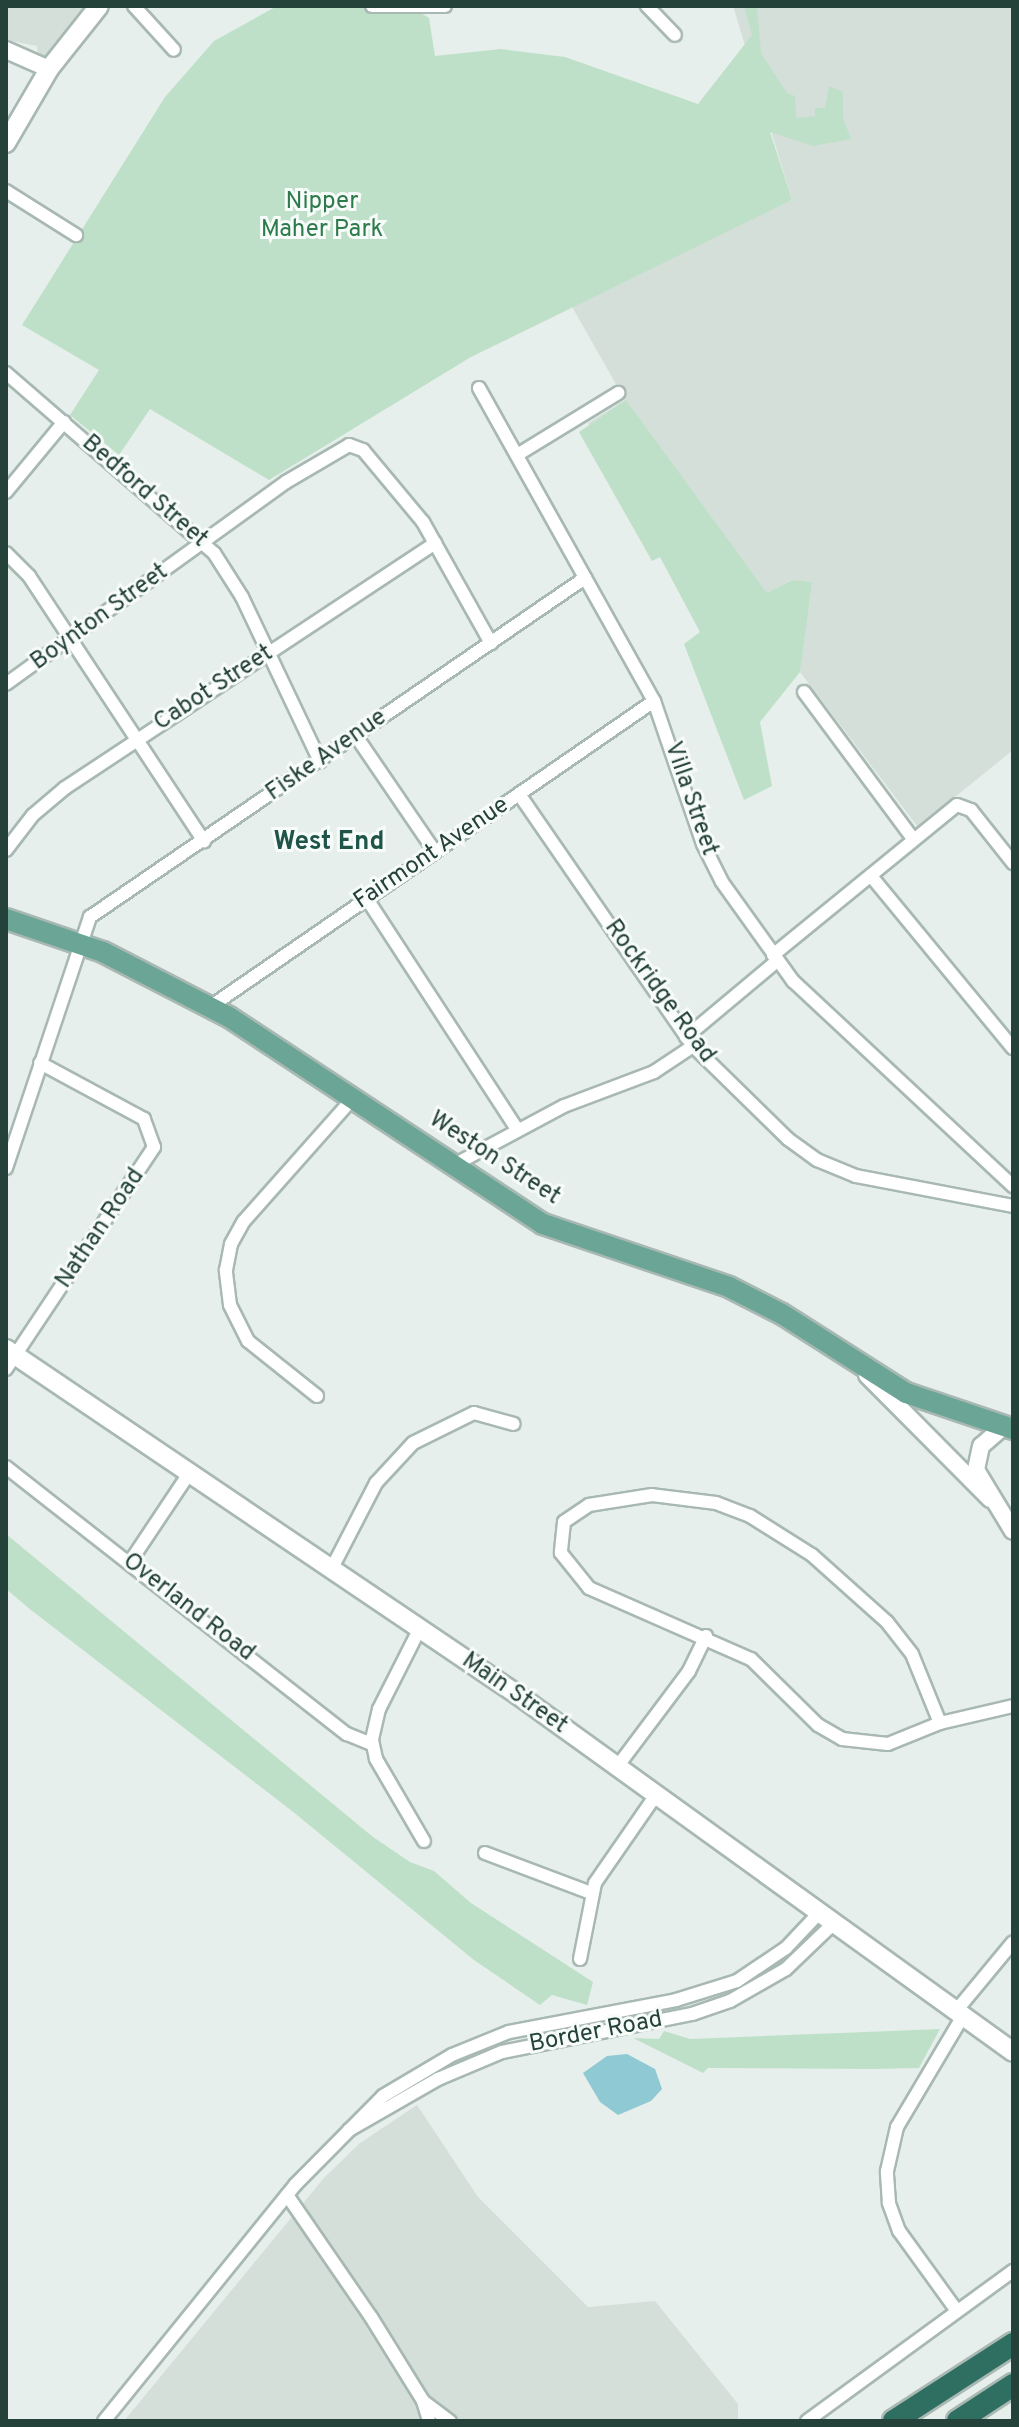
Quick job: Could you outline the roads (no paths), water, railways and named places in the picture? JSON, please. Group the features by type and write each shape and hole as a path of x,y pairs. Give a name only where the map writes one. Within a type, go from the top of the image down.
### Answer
{"highway":[{"path":"894,2421 1013,2344"},
{"path":"958,2421 1013,2385"}],"main road":[{"path":"6,143 49,69 99,6"},
{"name":"Weston Street","path":"6,919 79,941 210,1007 354,1097 452,1166 554,1229 729,1287 923,1401 1008,1428"},
{"name":"Main Street","path":"9,1357 190,1472 420,1628 1013,2052"}],"street":[{"path":"134,6 174,50"},
{"path":"372,6 445,6"},
{"path":"647,6 675,35"},
{"path":"6,50 49,69"},
{"path":"6,191 76,235"},
{"name":"Bedford Street","path":"6,373 204,542 233,581 320,761"},
{"name":"Villa Street","path":"479,388 654,701 707,854 775,958 1013,1186"},
{"path":"517,455 618,393"},
{"path":"6,492 64,422"},
{"name":"Boynton Street","path":"6,684 72,641 319,460 353,445 418,516 435,543"},
{"path":"435,543 491,643"},
{"name":"Cabot Street","path":"6,850 51,798 435,543"},
{"path":"6,553 29,576 204,841"},
{"name":"Fiske Avenue","path":"6,1168 79,941 90,917 585,578"},
{"path":"804,692 913,839"},
{"name":"Fairmont Avenue","path":"210,1007 654,701"},
{"path":"356,736 435,852"},
{"name":"Rockridge Road","path":"519,794 690,1041 781,1132 826,1164 895,1186 1013,1206"},
{"path":"452,1166 517,1129 654,1072 775,958 913,839 960,805 974,813 1013,863"},
{"path":"871,876 1013,1048"},
{"path":"367,899 517,1129"},
{"name":"Nathan Road","path":"9,1357 154,1147 144,1119 40,1063"},
{"path":"317,1396 248,1341 230,1305 226,1270 231,1244 244,1221 354,1097"},
{"path":"842,1353 990,1499"},
{"path":"332,1568 372,1490 407,1448 468,1414 490,1413 514,1424"},
{"path":"1008,1428 984,1442 976,1460 979,1481 1010,1525"},
{"name":"Overland Road","path":"6,1467 347,1734 372,1744"},
{"path":"130,1562 190,1472"},
{"path":"940,1723 919,1668 897,1633 829,1568 750,1516 716,1503 652,1495 589,1505 567,1518 559,1534 561,1553 589,1588 623,1607 706,1636 761,1666 818,1725 842,1739 888,1744 940,1723 1013,1706"},
{"path":"420,1628 379,1709 372,1744 424,1841"},
{"path":"617,1767 689,1671 706,1636"},
{"path":"580,1959 591,1893 656,1795"},
{"path":"485,1853 591,1893"},
{"name":"Border Road","path":"104,2421 287,2195 349,2130 438,2079 502,2052 692,2014 730,2001 786,1969 827,1918"},
{"path":"957,2311 899,2231 889,2203 887,2171 897,2127 960,2014 1012,1943"},
{"path":"287,2195 423,2401 429,2421"},
{"path":"807,2421 1013,2271"},
{"path":"423,2401 450,2421"}],"water":[{"path":"627,2054 655,2069 662,2089 651,2101 618,2115 600,2102 583,2073 607,2056"}],"district":[{"name":"West End","path":"329,843"}],"park label":[{"name":"Nipper Maher Park","path":"322,217"}]}
